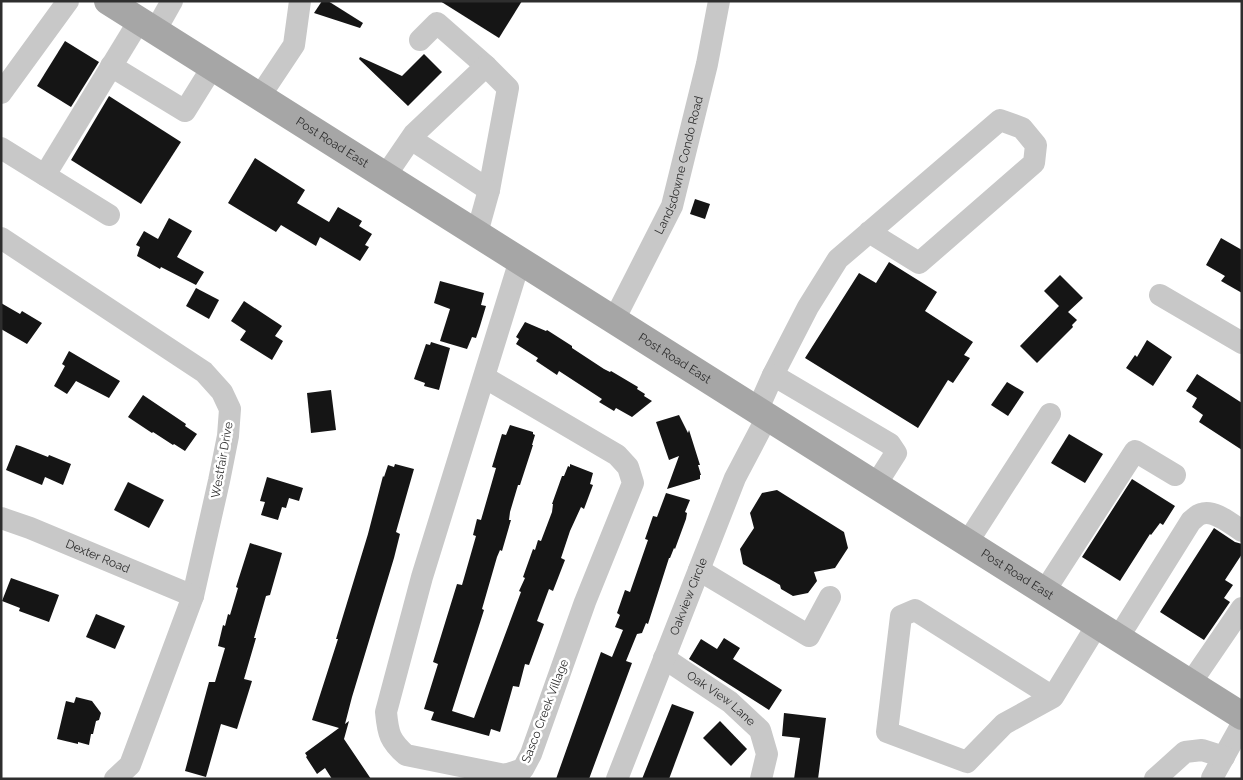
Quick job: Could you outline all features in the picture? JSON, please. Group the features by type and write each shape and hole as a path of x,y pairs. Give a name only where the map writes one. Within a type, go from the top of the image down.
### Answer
{"main road":[{"name":"Post Road East","path":"108,1 1242,716"}],"street":[{"path":"1,93 68,1"},
{"path":"45,175 111,66 172,1"},
{"path":"260,96 294,45 300,1"},
{"name":"Landsdowne Condo Road","path":"614,320 672,206 706,64 718,1"},
{"path":"420,40 437,23 508,88 489,190 477,233"},
{"path":"111,66 185,110 213,66"},
{"path":"386,175 411,140 486,66"},
{"name":"Oakview Circle","path":"617,779 762,414 773,375 808,307 838,259 869,232 1000,120 1022,128 1036,145 1034,163 919,263 869,232"},
{"path":"411,140 489,190"},
{"path":"1,148 108,215"},
{"name":"Westfair Drive","path":"1,238 204,372 222,392 230,409 228,436 219,481 192,596 130,765 115,779"},
{"name":"Sasco Creek Village","path":"484,377 617,455 628,467 633,482 585,602 531,754 522,769 504,775 406,756 394,744 387,731 386,712 422,577 520,260"},
{"path":"1160,294 1242,343"},
{"path":"773,375 890,444 896,453 876,486"},
{"path":"967,543 1050,414"},
{"path":"1044,592 1135,451 1175,475"},
{"path":"1053,696 916,610 901,616 887,732 967,762 1004,724 1053,696 1108,632 1191,522 1200,514 1209,513 1219,516 1242,531"},
{"name":"Dexter Road","path":"1,518 30,528 192,596"},
{"path":"699,570 809,636 830,597"},
{"path":"1190,684 1242,608"},
{"name":"Oak View Lane","path":"664,658 730,702 760,730 767,754 761,779"},
{"path":"1212,778 1242,724"},
{"path":"1155,779 1185,752 1202,750 1224,757"}],"building":[{"path":"322,1 328,1 363,23 360,28 314,13"},
{"path":"440,1 522,1 499,38"},
{"path":"65,41 99,62 71,107 37,86"},
{"path":"424,54 442,72 408,106 359,59 360,57 402,76"},
{"path":"109,96 181,142 141,204 71,160"},
{"path":"255,158 305,190 297,203 329,222 338,207 362,221 359,226 372,234 365,245 369,247 360,261 320,237 316,246 281,225 276,232 228,203"},
{"path":"695,199 710,204 705,219 690,214"},
{"path":"169,218 192,231 177,257 204,272 196,285 161,267 160,269 137,256 140,247 136,245 144,231 158,239"},
{"path":"1221,238 1242,250 1242,293 1221,281 1225,276 1206,265"},
{"path":"889,262 937,292 925,311 973,342 964,355 970,358 953,383 948,380 918,428 805,358 859,273 876,283"},
{"path":"1060,275 1083,298 1068,312 1077,320 1072,325 1073,327 1037,363 1020,346 1059,306 1044,291"},
{"path":"440,281 484,293 481,305 486,306 480,326 476,338 472,337 467,349 440,341 450,309 434,303"},
{"path":"196,288 219,300 209,319 186,306"},
{"path":"244,301 282,326 275,336 283,341 272,360 240,340 246,331 231,321"},
{"path":"1,303 20,314 22,311 42,323 27,344 1,329"},
{"path":"525,322 547,330 604,369 611,371 638,387 637,389 645,394 644,396 652,401 632,417 616,408 614,411 599,402 602,399 559,371 557,375 536,361 538,358 516,344 519,339 516,337"},
{"path":"1147,340 1172,357 1153,386 1126,368 1135,355 1137,357"},
{"path":"431,342 450,348 439,390 424,386 425,383 414,379 426,344 430,345"},
{"path":"69,351 120,381 109,398 76,381 67,394 54,386 65,366 62,364"},
{"path":"1197,374 1242,403 1242,450 1199,422 1203,415 1192,407 1197,398 1186,391"},
{"path":"1007,382 1024,392 1008,416 991,405"},
{"path":"331,390 336,430 311,433 307,393"},
{"path":"143,395 186,424 185,426 197,434 185,451 128,417"},
{"path":"679,415 688,433 689,430 700,465 698,465 701,475 700,479 667,489 679,456 669,460 656,422"},
{"path":"510,425 533,432 535,435 533,445 520,485 518,485 502,551 500,550 497,557 482,609 484,610 452,711 474,718 521,592 519,591 525,578 523,577 533,549 535,550 538,540 541,541 552,512 552,504 562,476 564,476 568,466 570,467 570,464 593,473 590,484 593,485 584,509 581,507 570,531 561,558 565,560 553,591 549,589 537,621 544,624 529,665 525,664 519,687 513,686 500,732 491,729 489,736 431,720 434,712 424,709 438,664 433,662 457,584 462,585 476,536 473,535 477,519 481,520 496,468 492,467 502,434 506,435"},
{"path":"1069,434 1103,454 1085,483 1051,463"},
{"path":"16,445 71,464 63,485 45,477 42,485 6,470"},
{"path":"395,464 414,469 396,532 400,534 394,558 345,724 349,721 344,739 371,779 332,779 325,768 317,774 305,753 339,728 312,720 338,639 336,639 368,534 383,476 388,465 394,467"},
{"path":"267,477 303,488 299,501 289,498 286,508 282,507 278,520 261,515 265,502 260,501"},
{"path":"1132,479 1175,506 1163,525 1160,523 1150,534 1120,581 1082,557"},
{"path":"128,482 164,500 149,528 114,510"},
{"path":"777,490 844,532 848,548 835,568 814,572 817,581 808,593 793,596 781,589 780,585 743,564 740,549 754,528 750,513 762,493"},
{"path":"666,493 690,500 685,512 687,513 686,519 675,549 669,558 648,624 646,623 642,633 637,634 626,661 632,663 589,779 556,779 601,652 612,657 623,630 615,627 620,615 617,613 625,590 630,592 648,540 645,539 653,516 657,517"},
{"path":"1214,528 1235,542 1242,544 1242,554 1225,580 1233,585 1224,598 1230,602 1204,640 1160,612"},
{"path":"250,543 282,553 270,595 266,596 254,638 256,638 244,679 252,681 237,729 221,724 206,777 185,771 209,682 215,682 225,648 218,646 223,625 225,626 228,614 230,615 238,588 236,587"},
{"path":"11,578 59,595 49,622 19,611 20,608 2,601"},
{"path":"96,614 125,626 115,649 86,637"},
{"path":"724,638 740,648 733,659 782,690 769,710 689,659 701,639 717,649"},
{"path":"76,697 92,701 101,713 99,720 96,721 93,734 91,734 89,745 57,739 66,701 74,703"},
{"path":"672,704 694,712 669,779 642,779"},
{"path":"784,713 826,718 818,779 794,779 800,738 782,736"},
{"path":"720,721 747,749 731,766 703,738"}]}
